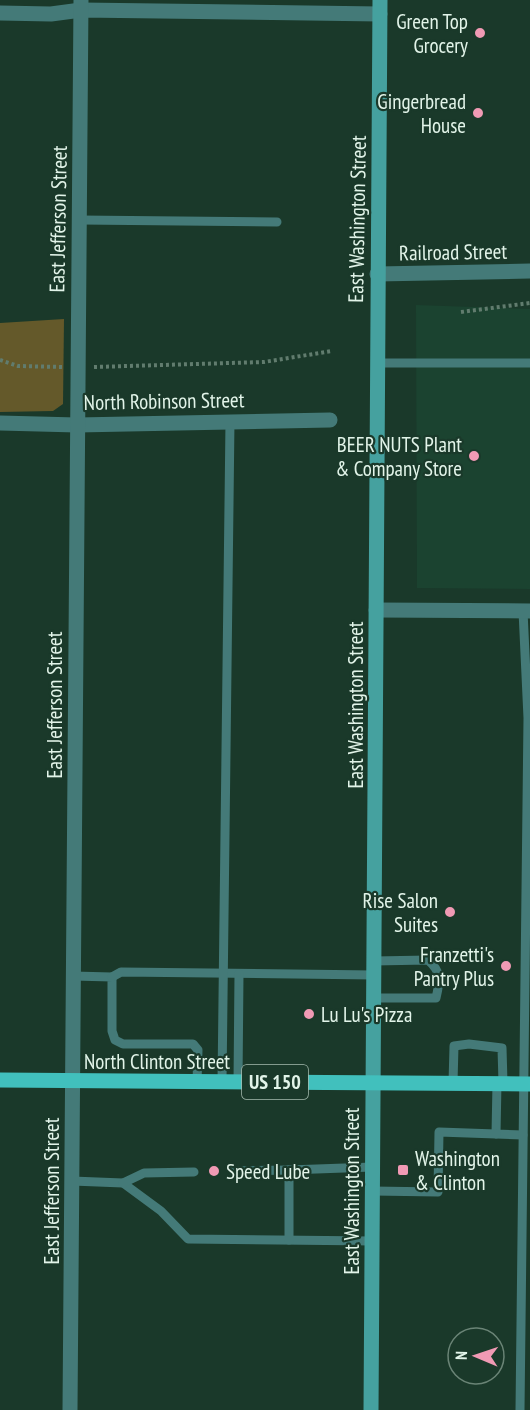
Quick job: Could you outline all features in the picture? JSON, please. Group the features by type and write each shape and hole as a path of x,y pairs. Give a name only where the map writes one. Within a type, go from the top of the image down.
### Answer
{"main road":[{"name":"East Washington Street","path":"371,1410 380,7"},
{"name":"North Clinton Street","path":"0,1080 527,1084"}],"street":[{"path":"0,13 51,14 81,5 380,7"},
{"name":"East Jefferson Street","path":"70,1410 81,5"},
{"name":"Railroad Street","path":"377,274 530,271"},
{"name":"North Robinson Street","path":"0,423 330,420"},
{"path":"376,610 526,611"}],"lane":[{"path":"80,220 277,222"},
{"path":"376,363 530,363"},
{"path":"222,1082 230,421"},
{"path":"520,1410 523,1135 527,1084 526,611"},
{"path":"73,976 112,977 121,972 239,974 374,968 428,960 436,967 441,977 436,998 373,998"},
{"path":"238,1082 239,974"},
{"path":"112,977 112,1031 115,1040 123,1044 193,1044 198,1050 197,1082"},
{"path":"453,1083 454,1046 469,1044 502,1048 496,1134"},
{"path":"372,1191 438,1192 439,1132 523,1135"},
{"path":"233,1171 372,1167"},
{"path":"289,1170 289,1240"},
{"path":"72,1181 123,1183 144,1173 194,1172"},
{"path":"123,1183 161,1211 188,1239 373,1241"}],"path":[{"path":"461,312 530,303"},
{"path":"0,360 18,366 77,367 264,362 332,351"}],"shaded area":[{"path":"416,305 530,309 530,589 417,588"},
{"path":"64,319 63,404 53,411 0,412 0,323"}],"place":[{"name":"Green Top Grocery","path":"480,33"},
{"name":"Gingerbread House","path":"478,113"},
{"name":"BEER NUTS Plant & Company Store","path":"474,456"},
{"name":"Rise Salon Suites","path":"450,912"},
{"name":"Franzetti's Pantry Plus","path":"506,966"},
{"name":"Lu Lu's Pizza","path":"309,1014"},
{"name":"Washington & Clinton","path":"403,1170"},
{"name":"Speed Lube","path":"214,1171"}]}
